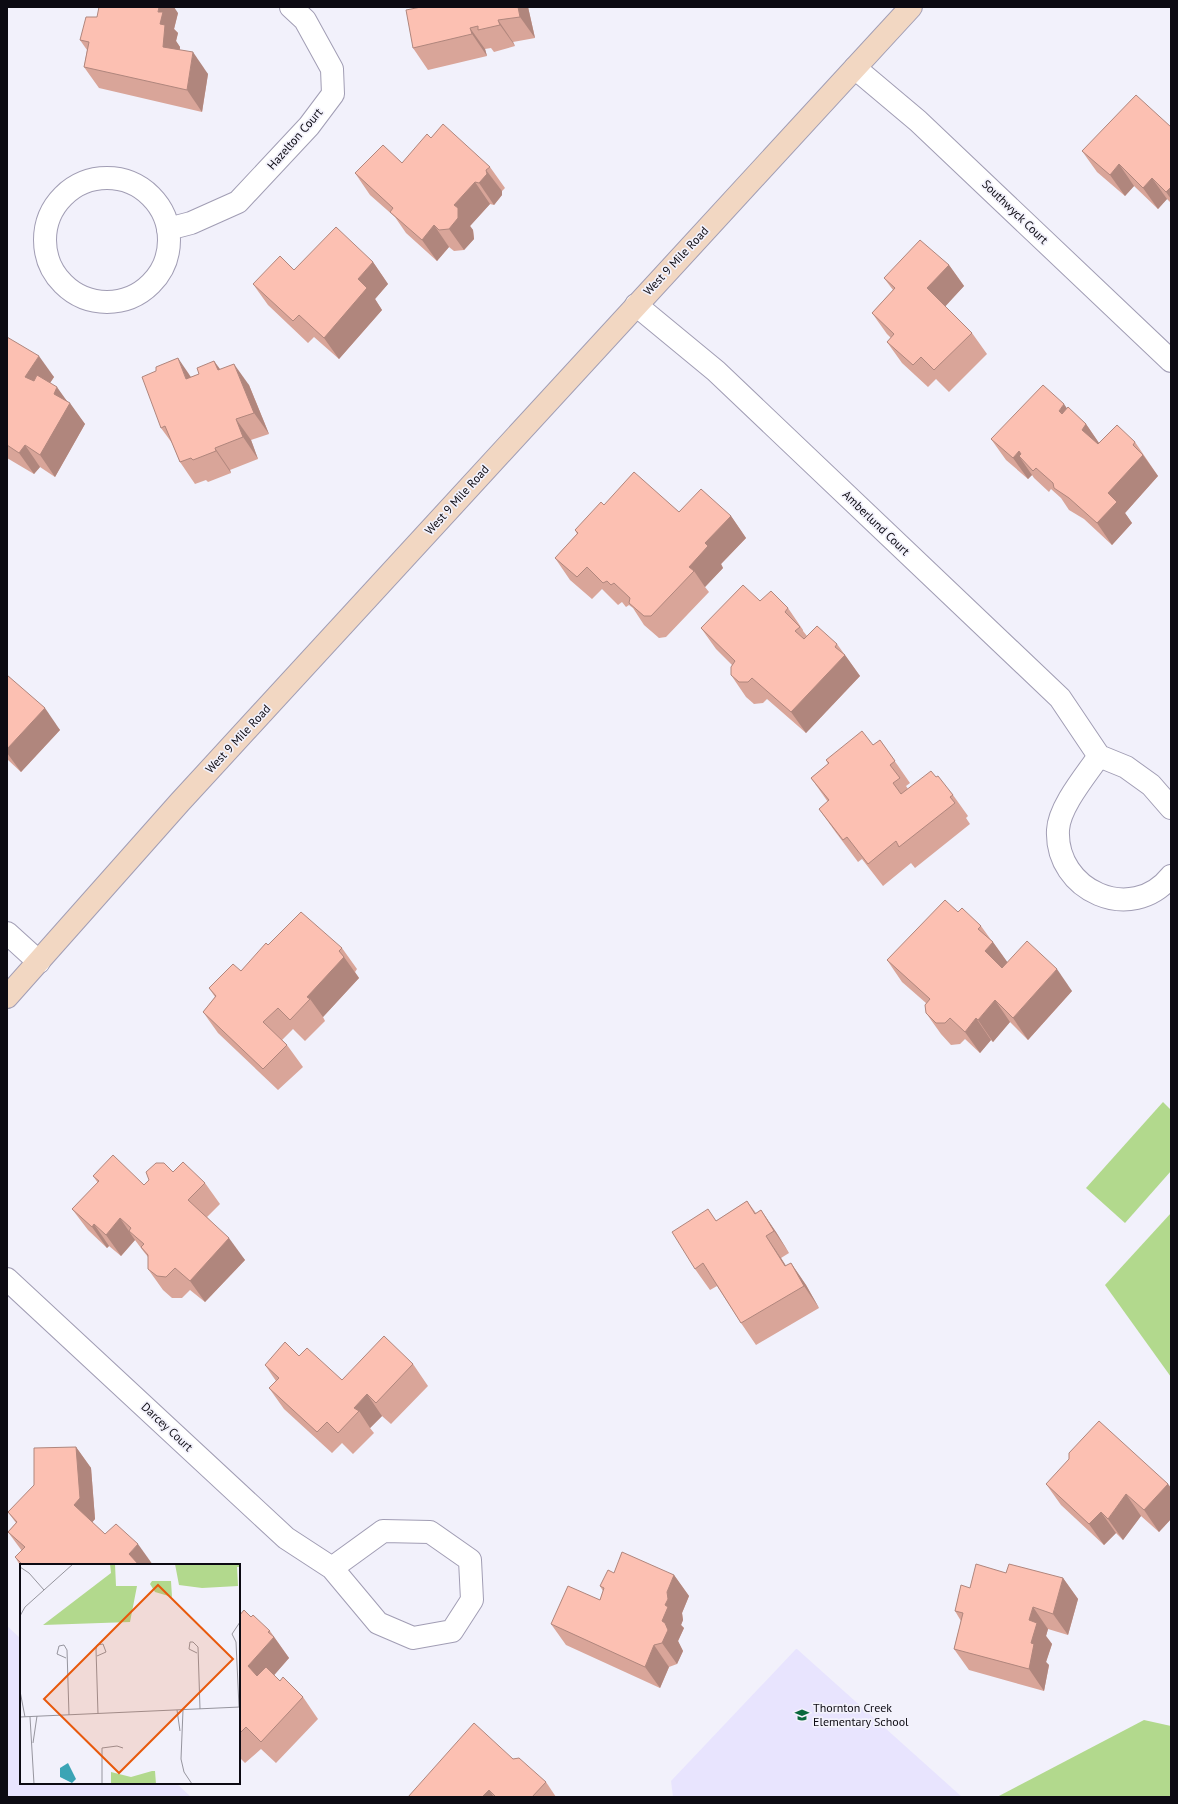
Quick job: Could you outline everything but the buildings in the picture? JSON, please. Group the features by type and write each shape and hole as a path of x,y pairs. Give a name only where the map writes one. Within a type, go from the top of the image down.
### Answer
{"street":[{"name":"Hazelton Court","path":"168,229 191,223 238,202 309,126 333,94 332,69 305,20 291,7"},
{"name":"West 9 Mile Road","path":"7,997 180,802 911,7"},
{"name":"Southwyck Court","path":"855,68 911,114 1171,361"},
{"path":"96,179 115,179 134,184 150,195 162,211 168,229 168,251 161,271 148,287 130,298 109,303 88,299 69,290 55,274 46,255 45,233 50,214 62,198 77,186 96,179"},
{"name":"Amberlund Court","path":"636,305 716,371 1060,698 1099,756"},
{"path":"1171,808 1167,802 1145,781 1126,767 1099,756 1066,805 1058,829 1060,854 1072,876 1092,892 1116,900 1141,897 1164,886 1171,876"},
{"path":"7,933 39,962"},
{"name":"Darcey Court","path":"7,1279 286,1538 332,1568 378,1623 413,1638 452,1631 472,1600 470,1560 430,1532 383,1531 332,1568"}],"shaded area":[{"path":"7,1626 20,1638 20,1784 177,1784 191,1797 7,1797"},
{"name":"Thornton Creek Elementary School","path":"796,1649 962,1797 673,1797 671,1781"}],"green space":[{"path":"1163,1102 1171,1110 1171,1171 1125,1223 1086,1188"},
{"path":"1171,1213 1171,1377 1105,1285"},
{"path":"1144,1720 1171,1726 1171,1797 997,1797"}],"place":[{"name":"Thornton Creek Elementary School","path":"802,1715"}]}
